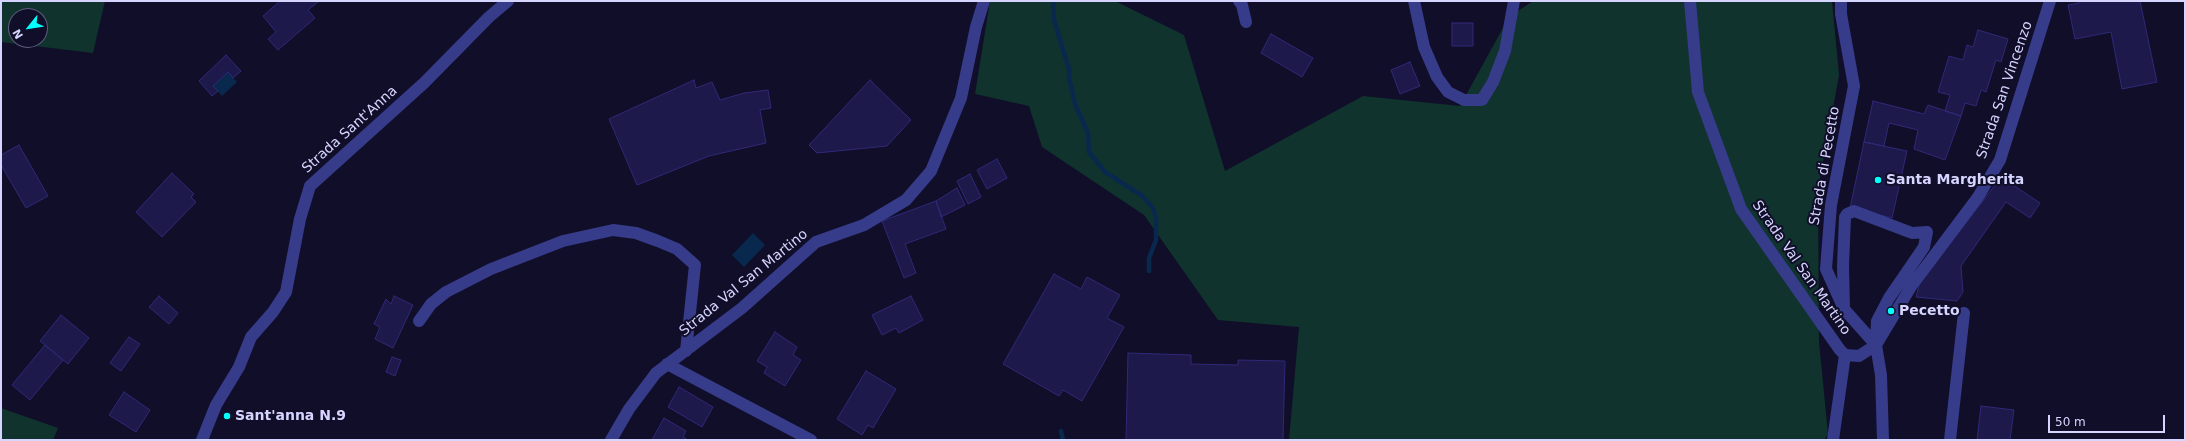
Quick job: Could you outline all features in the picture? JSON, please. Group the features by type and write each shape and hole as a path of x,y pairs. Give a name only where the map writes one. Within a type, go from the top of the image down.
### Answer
{"street":[{"name":"Strada Sant'Anna","path":"202,440 216,405 239,367 251,337 273,312 286,292 300,219 310,186 424,84 489,17 508,1"},
{"name":"Strada Val San Martino","path":"611,440 629,409 656,373 742,308 816,242 864,225 906,200 931,171 961,98 976,27 984,1"},
{"path":"1239,1 1242,5 1246,22"},
{"path":"1414,1 1424,47 1437,78 1448,92 1464,100 1482,100 1493,82 1505,51 1514,1"},
{"name":"Strada Val San Martino","path":"1690,1 1698,92 1741,209 1840,350 1846,355 1859,356 1876,346"},
{"name":"Strada di Pecetto","path":"1841,1 1841,14 1854,86 1831,205 1826,269 1844,309 1876,346"},
{"name":"Strada San Vincenzo","path":"1876,346 1912,285 1978,197 2000,160 2050,1"},
{"path":"1844,309 1843,266 1845,217 1847,214 1854,210 1912,234 1927,232 1924,247 1888,298 1877,321 1876,346 1881,375 1883,440"},
{"path":"419,320 431,304 446,292 491,269 563,241 613,230 636,233 677,249 695,265 686,350"},
{"path":"1950,440 1964,314"},
{"path":"1833,440 1846,355"},
{"path":"668,364 811,440"}],"green space":[{"path":"1,1 105,1 93,53 48,48 48,8 8,8 8,43 1,42"},
{"path":"990,1 1115,1 1184,35 1225,171 1363,96 1460,106 1509,17 1533,1 1832,1 1839,75 1818,189 1819,342 1828,434 1824,440 1289,440 1299,327 1218,320 1144,215 1042,147 1029,106 975,94"},
{"path":"1,408 58,428 53,440 1,440"}],"water":[{"path":"228,72 237,82 222,96 213,86"},
{"path":"753,233 765,245 744,267 732,255"}],"building":[{"path":"280,1 319,1 308,10 315,18 278,50 268,39 276,32 263,16"},
{"path":"2079,1 2140,1 2157,82 2122,89 2111,32 2075,39 2068,5 2079,3"},
{"path":"1452,23 1473,23 1473,46 1452,46"},
{"path":"1978,30 2008,39 2001,62 1996,60 1986,92 1981,90 1976,106 1965,103 1961,116 1945,111 1950,95 1938,92 1949,56 1963,60 1967,45 1973,47"},
{"path":"1271,34 1313,58 1302,77 1261,53"},
{"path":"226,55 241,71 233,78 228,72 213,86 218,91 212,96 199,81"},
{"path":"1410,62 1420,86 1400,94 1391,70"},
{"path":"694,80 696,88 712,82 720,100 744,93 768,90 771,108 760,110 766,143 709,156 637,185 609,119"},
{"path":"870,80 911,120 887,146 817,153 809,145"},
{"path":"1873,101 1924,114 1928,105 1961,116 1945,160 1914,149 1918,130 1889,123 1884,146 1864,142"},
{"name":"Santa Margherita","path":"1864,142 1907,151 1892,218 1850,208"},
{"path":"19,145 48,196 26,208 1,165 1,155"},
{"path":"997,159 1007,178 987,189 977,170"},
{"path":"172,173 194,194 191,197 196,202 162,237 136,212"},
{"path":"970,174 981,197 968,204 957,181"},
{"path":"2001,177 2040,203 2030,218 2006,202 1961,266 1963,292 1957,301 1916,297 1919,285"},
{"path":"957,188 965,205 941,217 936,201"},
{"path":"936,201 946,229 905,244 916,273 904,278 882,221"},
{"path":"1054,274 1081,289 1087,277 1120,295 1107,318 1124,327 1082,401 1063,390 1059,396 1003,364"},
{"path":"159,296 178,313 169,324 149,307"},
{"path":"394,296 413,305 393,348 375,339 380,327 374,324 386,299 391,304"},
{"path":"911,296 923,320 899,333 896,328 882,335 872,315"},
{"path":"61,315 89,338 68,364 40,341"},
{"path":"775,332 797,347 793,355 801,360 785,386 764,373 767,367 757,361"},
{"path":"129,337 140,344 121,371 110,363"},
{"path":"45,345 63,360 30,400 12,385"},
{"path":"1128,353 1191,355 1191,364 1238,365 1238,360 1285,361 1283,440 1126,440"},
{"path":"392,357 401,360 395,376 386,372"},
{"path":"866,371 896,389 873,428 868,425 862,435 837,419"},
{"path":"679,387 713,407 702,427 668,407"},
{"path":"124,392 150,410 136,432 109,415"},
{"path":"1981,406 2014,410 2010,440 1977,440"},
{"path":"664,418 686,431 683,437 688,440 652,440"}],"waterway":[{"path":"1053,1 1054,20 1069,69 1069,77 1075,104 1088,133 1089,152 1105,172 1141,195 1153,208 1156,218 1156,240 1149,258 1149,271"},
{"path":"1061,431 1063,440"}],"place":[{"name":"Santa Margherita","path":"1878,180"},
{"name":"Pecetto","path":"1891,311"},
{"name":"Sant'anna N.9","path":"227,416"}]}
